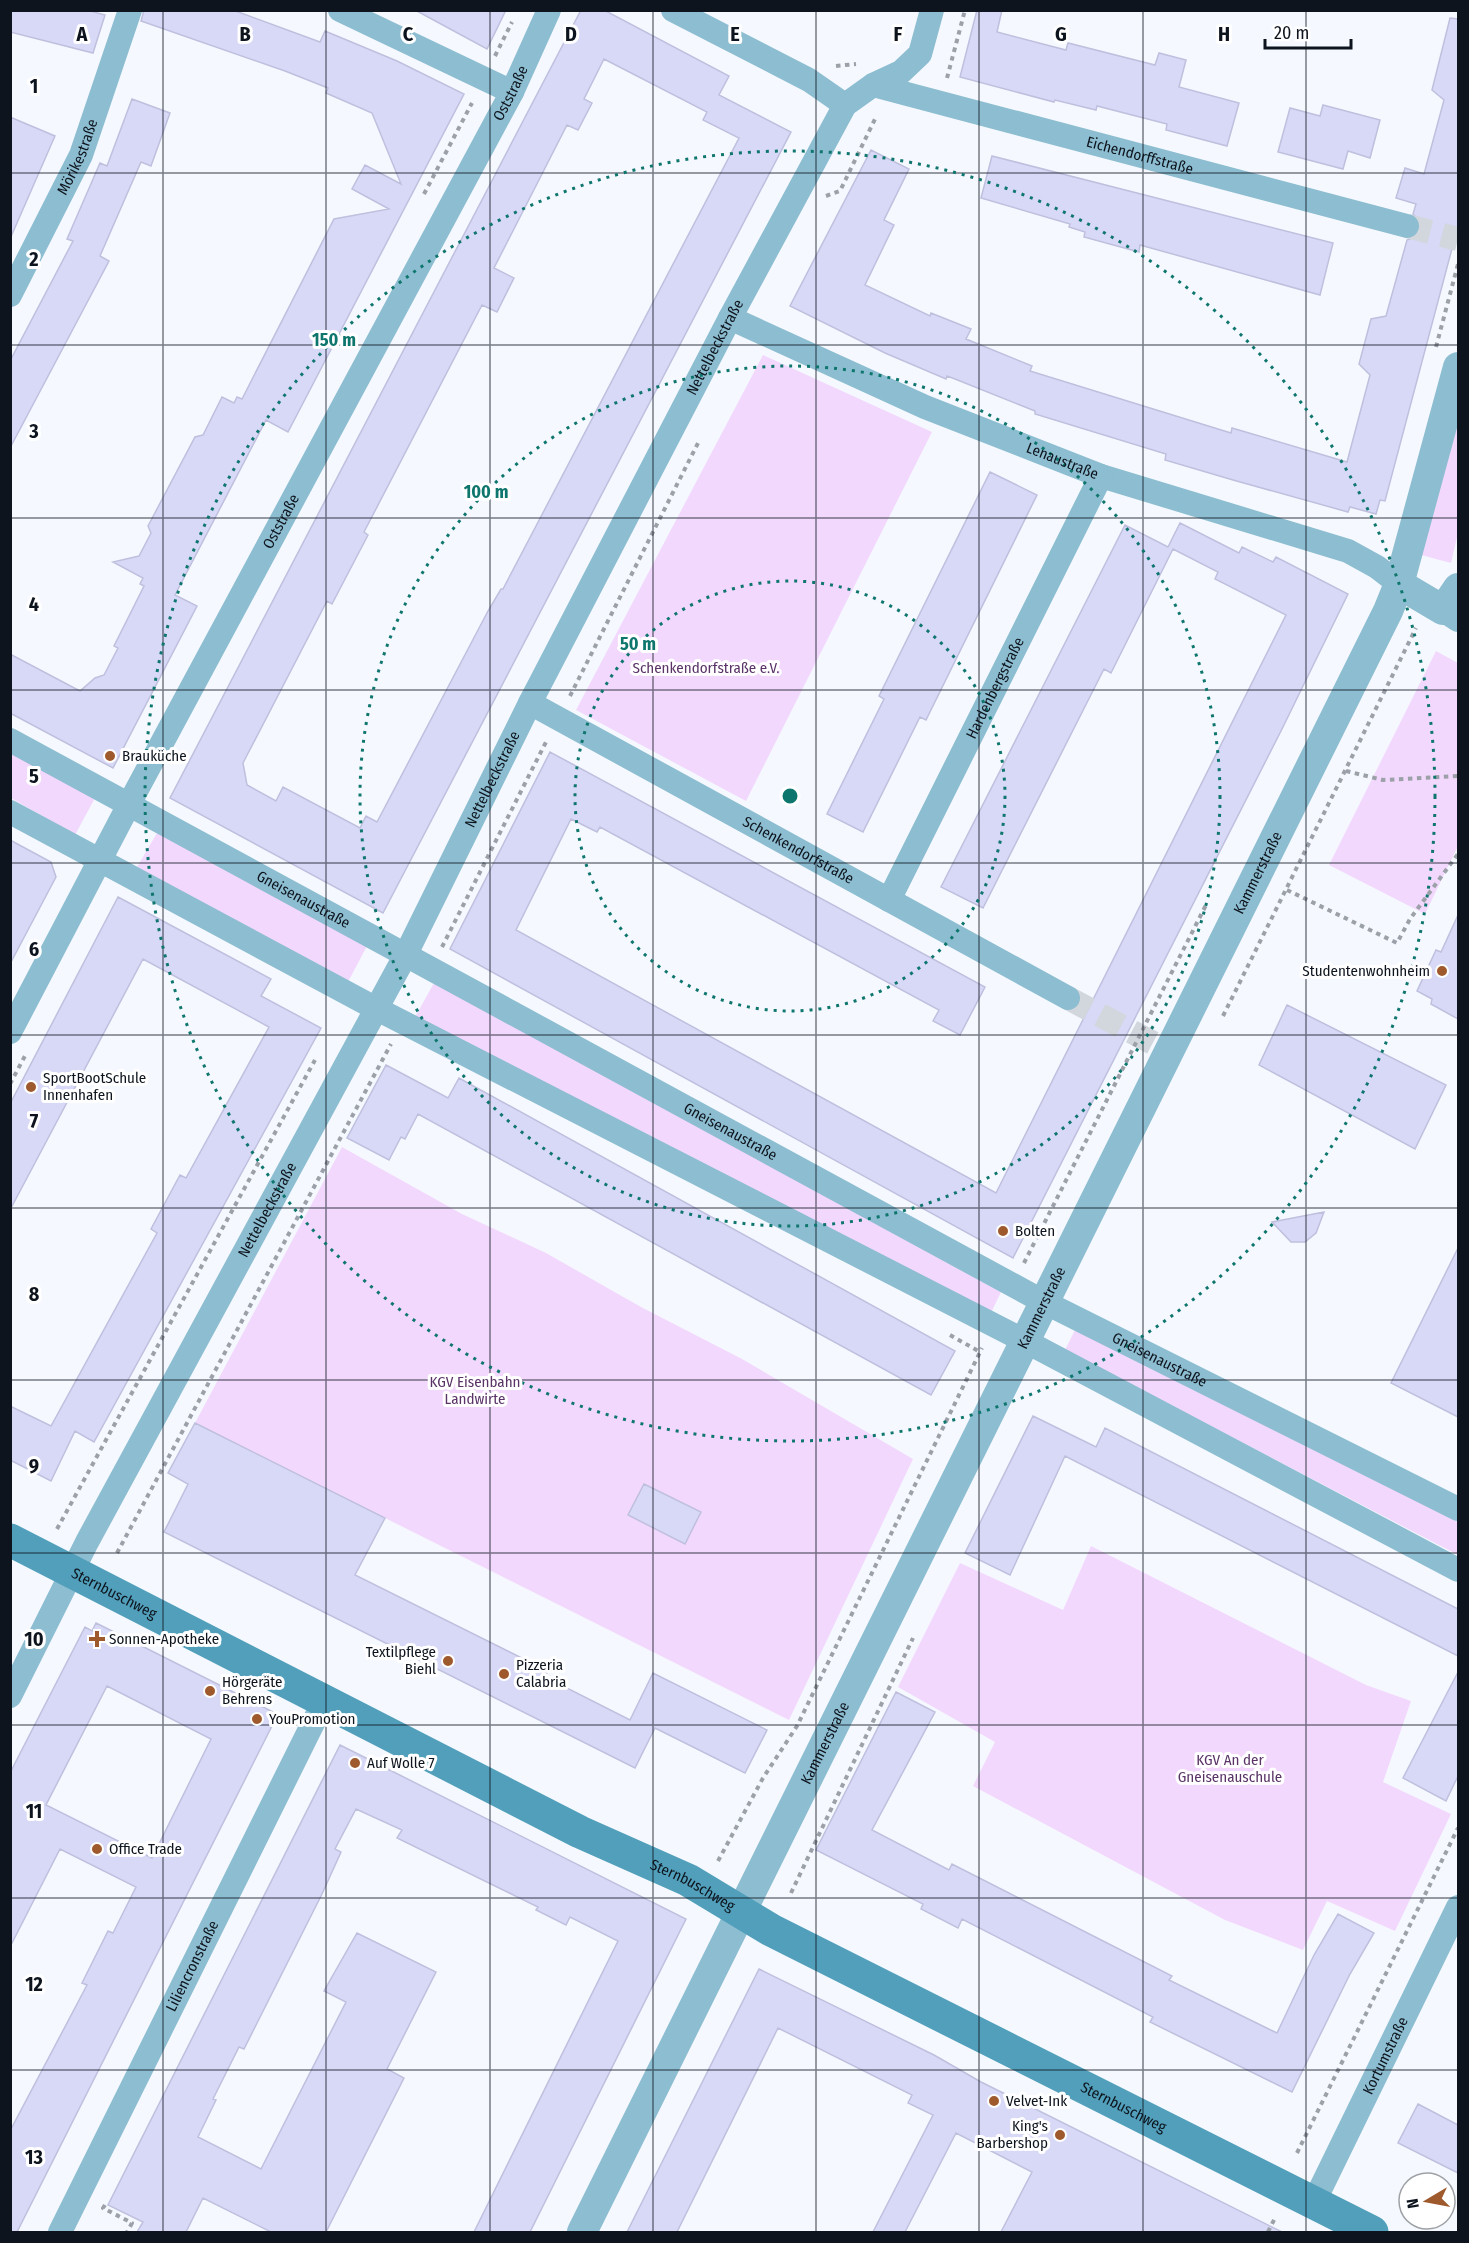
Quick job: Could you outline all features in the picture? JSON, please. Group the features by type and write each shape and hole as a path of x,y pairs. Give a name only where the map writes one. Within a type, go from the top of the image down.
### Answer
{"main road":[{"name":"Sternbuschweg","path":"10,1540 580,1832 688,1880 771,1930 1372,2232"}],"street":[{"name":"Mörikestraße","path":"10,295 81,155 130,10"},
{"path":"340,10 512,92"},
{"name":"Oststraße","path":"10,1032 99,861 512,92 549,10"},
{"path":"673,10 809,81 845,105"},
{"name":"Nettelbeckstraße","path":"10,1696 72,1572 405,956 530,703 730,318 845,105 873,85 900,72 920,54 932,10"},
{"name":"Eichendorffstraße","path":"873,85 1407,226"},
{"name":"Lenaustraße","path":"730,318 925,407 1101,476 1348,551 1377,567 1399,584"},
{"name":"Kammerstraße","path":"582,2232 1388,611 1399,584 1458,368"},
{"name":"Hardenbergstraße","path":"889,900 1101,476"},
{"path":"1399,584 1453,606"},
{"name":"Schenkendorfstraße","path":"530,703 1068,998"},
{"name":"Gneisenaustraße","path":"10,740 1013,1286 1458,1509"},
{"path":"10,812 375,1008 1025,1341 1458,1570"},
{"name":"Liliencronstraße","path":"60,2232 324,1701"},
{"name":"Kortumstraße","path":"1313,2204 1458,1907"}],"path":[{"path":"941,103 965,10"},
{"path":"821,198 840,191 879,111"},
{"path":"431,971 699,441"},
{"path":"1346,771 1383,780 1458,776"},
{"path":"1287,890 1397,943 1410,919 1458,854"},
{"path":"1013,1286 1208,900"},
{"path":"117,1553 403,1022"},
{"path":"718,1861 763,1778 797,1726 993,1325"},
{"path":"1297,2153 1458,1828"},
{"path":"108,2198 103,2208 132,2223 127,2232"},
{"path":"1268,2232 1278,2212"}],"green space":[{"name":"Schenkendorfstraße e.V.","path":"763,355 932,432 746,801 576,710"},
{"path":"1458,409 1458,533 1451,563 1421,555"},
{"path":"1436,651 1458,663 1458,846 1425,914 1329,865"},
{"path":"11,753 95,798 75,835 11,798"},
{"path":"157,833 367,946 348,982 137,867"},
{"path":"434,983 1001,1292 991,1313 415,1017"},
{"name":"KGV Eisenbahn Landwirte","path":"342,1147 462,1214 546,1253 641,1307 742,1359 913,1459 789,1720 195,1423"},
{"path":"1075,1330 1458,1522 1458,1555 1065,1350"},
{"name":"KGV An der Gneisenauschule","path":"1091,1546 1366,1685 1411,1701 1383,1782 1451,1814 1395,1931 1327,1901 1303,1950 1225,1920 973,1786 995,1742 898,1687 960,1563 1063,1610"}],"building":[{"path":"10,10 87,10 105,15 93,53 10,32"},
{"path":"144,10 233,10 320,42 325,31 397,61 464,94 288,432 266,420 175,595 197,606 113,768 10,713 10,654 80,691 95,678 104,675 118,648 114,646 144,586 140,584 143,578 113,562 139,556 151,533 148,526 195,437 203,435 222,397 234,403 237,397 242,399 334,219 389,209 352,189 365,165 401,184 372,113 326,93 328,88 141,21"},
{"path":"415,10 506,10 487,49"},
{"path":"581,10 604,10 729,76 719,95 791,132 383,913 170,798","holes":["604,59 707,112 703,120 739,138 503,589 488,611 377,822 366,816 360,828 283,787 276,801 247,785 243,763 327,601 332,604 368,535 364,532 482,305 497,312 514,278 494,268 567,125 578,130 592,103 584,99"]},
{"path":"977,10 1002,10 997,32 1066,50 1068,43 1155,65 1159,53 1186,60 1179,87 1239,103 1227,146 1166,130 1167,124 1097,106 1096,110 1055,100 1054,102 960,77"},
{"path":"1450,18 1458,19 1458,226 1385,501 1380,500 1376,514 1350,507 1348,512 1233,480 1165,460 1166,454 1035,414 1035,411 947,376 946,379 885,353 790,306 871,150 909,169 884,220 894,225 865,285 930,316 931,313 971,329 966,339 1032,366 1030,371 1231,433 1232,428 1347,462 1370,375 1359,364 1371,319 1386,316 1407,240 1417,236 1421,229 1421,222 1413,214 1416,204 1396,198 1405,168 1424,174 1444,100 1432,90"},
{"path":"132,99 170,113 151,166 141,162 100,256 109,261 10,448 10,361 73,241 67,239 100,163 107,166"},
{"path":"1323,105 1380,120 1370,158 1348,151 1343,169 1278,152 1290,108 1320,116"},
{"path":"10,117 55,136 10,239"},
{"path":"992,156 1333,243 1320,295 1140,245 1139,252 1084,237 1085,232 1069,227 1070,224 981,198"},
{"path":"990,472 1037,495 926,720 920,717 863,832 827,814 884,699 879,696"},
{"path":"1180,523 1239,553 1242,547 1273,562 1276,557 1348,594 1282,729 1013,1258 450,949 550,752 985,987 960,1035 933,1021 939,1010 600,827 597,832 571,819 516,930 996,1193 1286,615 1215,579 1218,572 1173,549 1111,673 1104,669 983,908 941,887 1125,525 1168,547"},
{"path":"10,840 51,862 56,877 10,964"},
{"path":"118,897 271,979 261,996 321,1028 94,1442 75,1431 51,1481 10,1460 10,1406 51,1426 157,1233 151,1229 180,1175 186,1178 269,1027 143,959 10,1210 10,1104"},
{"name":"Studentenwohnheim","path":"1458,915 1458,1019 1431,1004 1432,999 1417,991 1436,950 1441,952"},
{"path":"1287,1005 1446,1085 1415,1149 1259,1065"},
{"path":"386,1065 448,1098 459,1078 955,1351 931,1395 418,1114 405,1139 401,1137 389,1160 347,1138"},
{"path":"1324,1212 1316,1233 1305,1242 1291,1242 1272,1222"},
{"path":"1458,1248 1458,1417 1391,1383"},
{"path":"1033,1416 1096,1447 1105,1428 1458,1609 1458,1656 1065,1456 1010,1575 965,1553"},
{"path":"195,1423 385,1518 355,1575 548,1671 545,1677 630,1720 653,1673 767,1730 745,1773 655,1728 635,1768 164,1532 188,1484 168,1473"},
{"path":"644,1484 701,1512 685,1544 628,1515"},
{"path":"96,1623 273,1712 275,1720 17,2232 10,2232 10,2131 87,1985 82,1983 108,1931 113,1933 136,1887 60,1849 10,1947 10,1773 85,1627 92,1631","holes":["107,1686 211,1739 152,1858 46,1805"]},
{"path":"1458,1672 1458,1776 1446,1801 1403,1778"},
{"path":"896,1692 935,1712 872,1830 949,1870 952,1864 1172,1976 1169,1980 1277,2033 1314,1955 1338,1914 1374,1933 1350,1974 1292,2092 1150,2022 1153,2017 962,1919 958,1928 921,1909 923,1904 816,1850"},
{"path":"340,1745 686,1919 530,2232 474,2232 618,1941 570,1917 566,1925 536,1910 538,1907 397,1838 402,1830 356,1809 335,1849 341,1852 322,1894 244,2049 239,2047 213,2099 216,2100 198,2137 261,2169 346,2002 324,1991 357,1933 436,1972 387,2069 404,2078 326,2232 271,2232 203,2198 186,2232 137,2232 143,2222 108,2205"},
{"path":"759,1969 1282,2232 1001,2232 1032,2172 956,2133 905,2232 873,2232 933,2115 908,2103 912,2095 778,2028 677,2232 627,2232"},
{"path":"1418,2104 1458,2125 1458,2173 1457,2171 1398,2143"}],"tunnel":[{"path":"1407,226 1458,239"},
{"path":"1068,998 1168,1051"}],"place":[{"name":"Brauküche","path":"110,756"},
{"name":"Studentenwohnheim","path":"1442,971"},
{"name":"SportBootSchule Innenhafen","path":"31,1087"},
{"name":"Bolten","path":"1003,1231"},
{"name":"Sonnen-Apotheke","path":"97,1639"},
{"name":"Textilpflege Biehl","path":"448,1661"},
{"name":"Pizzeria Calabria","path":"504,1674"},
{"name":"Hörgeräte Behrens","path":"210,1691"},
{"name":"YouPromotion","path":"257,1719"},
{"name":"Auf Wolle 7","path":"355,1763"},
{"name":"Office Trade","path":"97,1849"},
{"name":"Velvet-Ink","path":"994,2101"},
{"name":"King's Barbershop","path":"1060,2135"}]}
